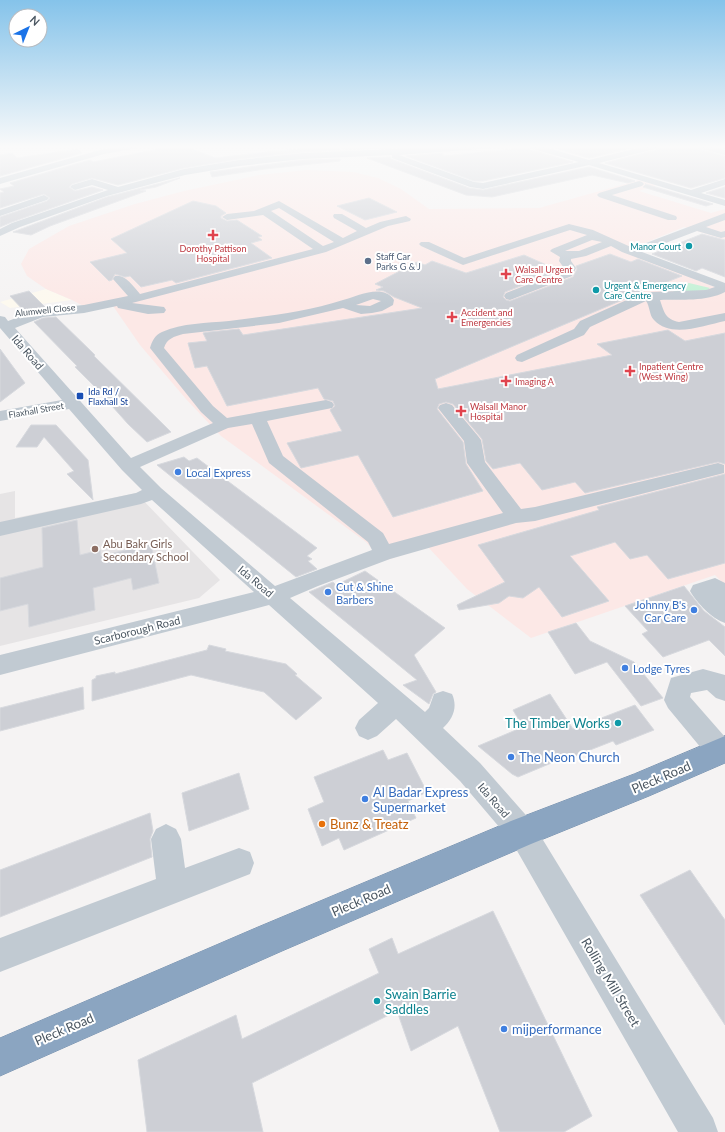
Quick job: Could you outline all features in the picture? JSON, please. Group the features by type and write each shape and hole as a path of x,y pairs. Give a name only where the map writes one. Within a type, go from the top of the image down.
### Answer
{"highway":[{"name":"Pleck Road","path":"0,1057 262,942 522,832 639,786 723,750"}],"street":[{"path":"0,213 42,199"},
{"path":"0,233 16,225 92,199"},
{"path":"617,199 674,213 638,199"},
{"path":"711,199 725,203"},
{"path":"227,217 256,214 279,204 342,242"},
{"path":"264,211 322,250"},
{"path":"338,216 366,232"},
{"path":"633,252 671,231 696,221 712,221 725,216"},
{"name":"Alumwell Close","path":"2,321 41,313 94,306 137,298 183,287 333,247 396,220 406,219"},
{"path":"696,221 721,235 725,234"},
{"path":"0,223 16,225"},
{"path":"425,244 463,262 559,229 571,230 600,239 725,287"},
{"path":"600,239 573,256 566,256 556,251 600,239"},
{"path":"510,296 568,273 570,268 565,261 566,256"},
{"path":"119,279 137,298"},
{"path":"522,358 580,332 585,324 590,322 623,313 654,302 706,294 715,292 725,287"},
{"path":"654,302 725,297"},
{"path":"120,301 127,307 160,308"},
{"path":"654,302 659,318 668,324 675,325 725,317"},
{"path":"224,424 207,409 157,348 159,341 166,336 181,330 279,319 345,304"},
{"name":"Ida Road","path":"2,321 128,466 154,492 425,728 470,772 522,832"},
{"name":"Flaxhall Street","path":"0,416 73,403"},
{"path":"128,466 224,424 326,405"},
{"path":"446,408 472,440 476,463 516,516"},
{"path":"258,418 275,459 376,538 384,552"},
{"name":"Scarborough Road","path":"0,665 273,596 310,580 384,552 516,516 535,514 718,469"},
{"path":"0,529 141,498 154,492"},
{"path":"725,596 715,586 701,591 725,614"},
{"path":"723,750 677,700 680,686 701,678 719,683 725,690"},
{"path":"368,728 396,702"},
{"path":"425,728 440,714 443,702"},
{"name":"Rolling Mill Street","path":"522,832 699,1132"},
{"path":"166,839 172,888"},
{"path":"0,956 239,863"}],"shaded area":[{"name":"Walsall Manor Hospital","path":"154,199 415,199 429,209 539,208 572,199 665,199 711,213 725,209 725,240 684,227 625,251 725,291 725,585 715,575 531,638 467,589 428,547 383,561 366,542 221,436 186,399 140,345 113,306 91,310 46,289 27,276 21,264 29,249 69,226"},
{"path":"46,289 72,300 10,308 0,302"},
{"name":"Abu Bakr Girls Secondary School","path":"15,491 15,518 136,493 220,580 199,598 0,646 0,494"}],"green space":[{"path":"689,283 710,288 707,290 676,293 672,290 673,287"}],"building":[{"path":"0,199 29,199 0,208"},
{"path":"49,199 78,199 0,227 0,217 47,201"},
{"path":"102,199 125,199 50,226 31,235 13,232"},
{"path":"371,199 397,212 365,220 337,206"},
{"path":"682,199 696,199 713,204 706,206"},
{"path":"193,201 216,206 226,213 221,216 221,218 227,221 237,220 262,236 258,237 262,240 251,243 272,258 176,283 172,280 141,287 130,276 125,277 115,274 112,280 109,281 90,262 127,253 111,239"},
{"path":"702,234 725,240 725,277 702,268 696,271 652,254"},
{"path":"610,254 631,262 638,259 682,276 435,379 438,389 612,355 597,344 668,330 685,341 725,333 725,464 718,462 585,493 575,482 542,490 520,463 493,469 486,461 482,439 453,404 446,402 439,404 437,409 463,442 466,464 483,491 393,517 358,455 301,468 287,443 342,431 330,410 335,406 333,401 324,399 318,388 227,406 207,366 195,368 188,343 207,341 203,333 209,332 239,329 243,335 422,308 394,297 384,291 376,290 383,287 375,284 417,262 425,265 432,261 466,273 524,255 560,271 505,292 503,297 510,301 573,277 577,269 576,266"},
{"path":"29,291 45,307 26,313 10,296"},
{"path":"56,317 171,432 147,442 128,424 104,397 106,398 75,367 77,366 34,322 43,318"},
{"path":"0,349 25,383 0,402"},
{"path":"31,425 56,425 88,460 93,500 67,474 74,471 44,437 37,447 16,447"},
{"path":"184,457 189,461 197,458 317,548 307,556 312,559 308,561 317,569 296,577 157,465"},
{"path":"725,474 725,563 668,579 647,555 630,559 615,542 570,556 609,601 562,617 539,587 523,598 509,596 499,603 459,610 457,605 505,582 478,545 599,510 597,507"},
{"path":"77,520 80,555 100,550 101,556 151,544 159,583 133,590 131,578 93,588 95,610 29,627 28,604 0,611 0,578 43,567 42,528"},
{"path":"365,571 445,628 414,655 436,692 433,694 429,704 403,685 417,680 309,592 333,582 336,585"},
{"name":"Lodge Tyres","path":"684,586 704,611 725,627 725,656 709,640 663,657 642,634 648,631 625,606"},
{"name":"Lodge Tyres","path":"576,623 590,641 634,662 663,698 641,706 607,662 575,674 548,632"},
{"path":"209,645 226,649 225,651 286,664 297,674 295,675 322,698 296,720 264,692 191,675 92,701 92,680 96,678 96,676 115,672 115,674 207,650"},
{"path":"83,687 84,709 0,731 0,708"},
{"path":"550,694 573,729 635,705 654,730 616,745 613,741 562,761 561,759 518,777 512,774 478,746 523,727 513,710"},
{"name":"Al Badar Express Supermarket","path":"383,750 388,760 407,753 427,792 408,801 416,818 344,850 339,838 322,846 308,809 324,802 314,777"},
{"path":"239,773 249,809 189,831 182,793"},
{"path":"150,813 153,831 150,839 152,857 0,917 0,870"},
{"path":"690,870 725,920 725,1025 640,895"},
{"path":"493,911 592,1116 564,1132 500,1132 458,1026 411,1051 397,1011 252,1083 263,1132 147,1132 138,1060 236,1015 242,1039 379,973 369,949 392,938 398,954"}],"place":[{"name":"Dorothy Pattison Hospital","path":"213,235"},
{"name":"Manor Court","path":"689,246"},
{"name":"Staff Car Parks G & J","path":"368,261"},
{"name":"Walsall Urgent Care Centre","path":"506,274"},
{"name":"Urgent & Emergency Care Centre","path":"596,290"},
{"name":"Accident and Emergencies","path":"452,317"},
{"name":"Inpatient Centre (West Wing)","path":"630,371"},
{"name":"Imaging A","path":"506,381"},
{"name":"Ida Rd / Flaxhall St","path":"80,396"},
{"name":"Walsall Manor Hospital","path":"461,411"},
{"name":"Local Express","path":"178,472"},
{"name":"Abu Bakr Girls Secondary School","path":"95,549"},
{"name":"Cut & Shine Barbers","path":"328,592"},
{"name":"Johnny B's Car Care","path":"694,610"},
{"name":"Lodge Tyres","path":"625,668"},
{"name":"The Timber Works","path":"618,723"},
{"name":"The Neon Church","path":"511,757"},
{"name":"Al Badar Express Supermarket","path":"365,799"},
{"name":"Bunz & Treatz","path":"322,824"},
{"name":"Swain Barrie Saddles","path":"377,1001"},
{"name":"mijperformance","path":"504,1029"}]}
